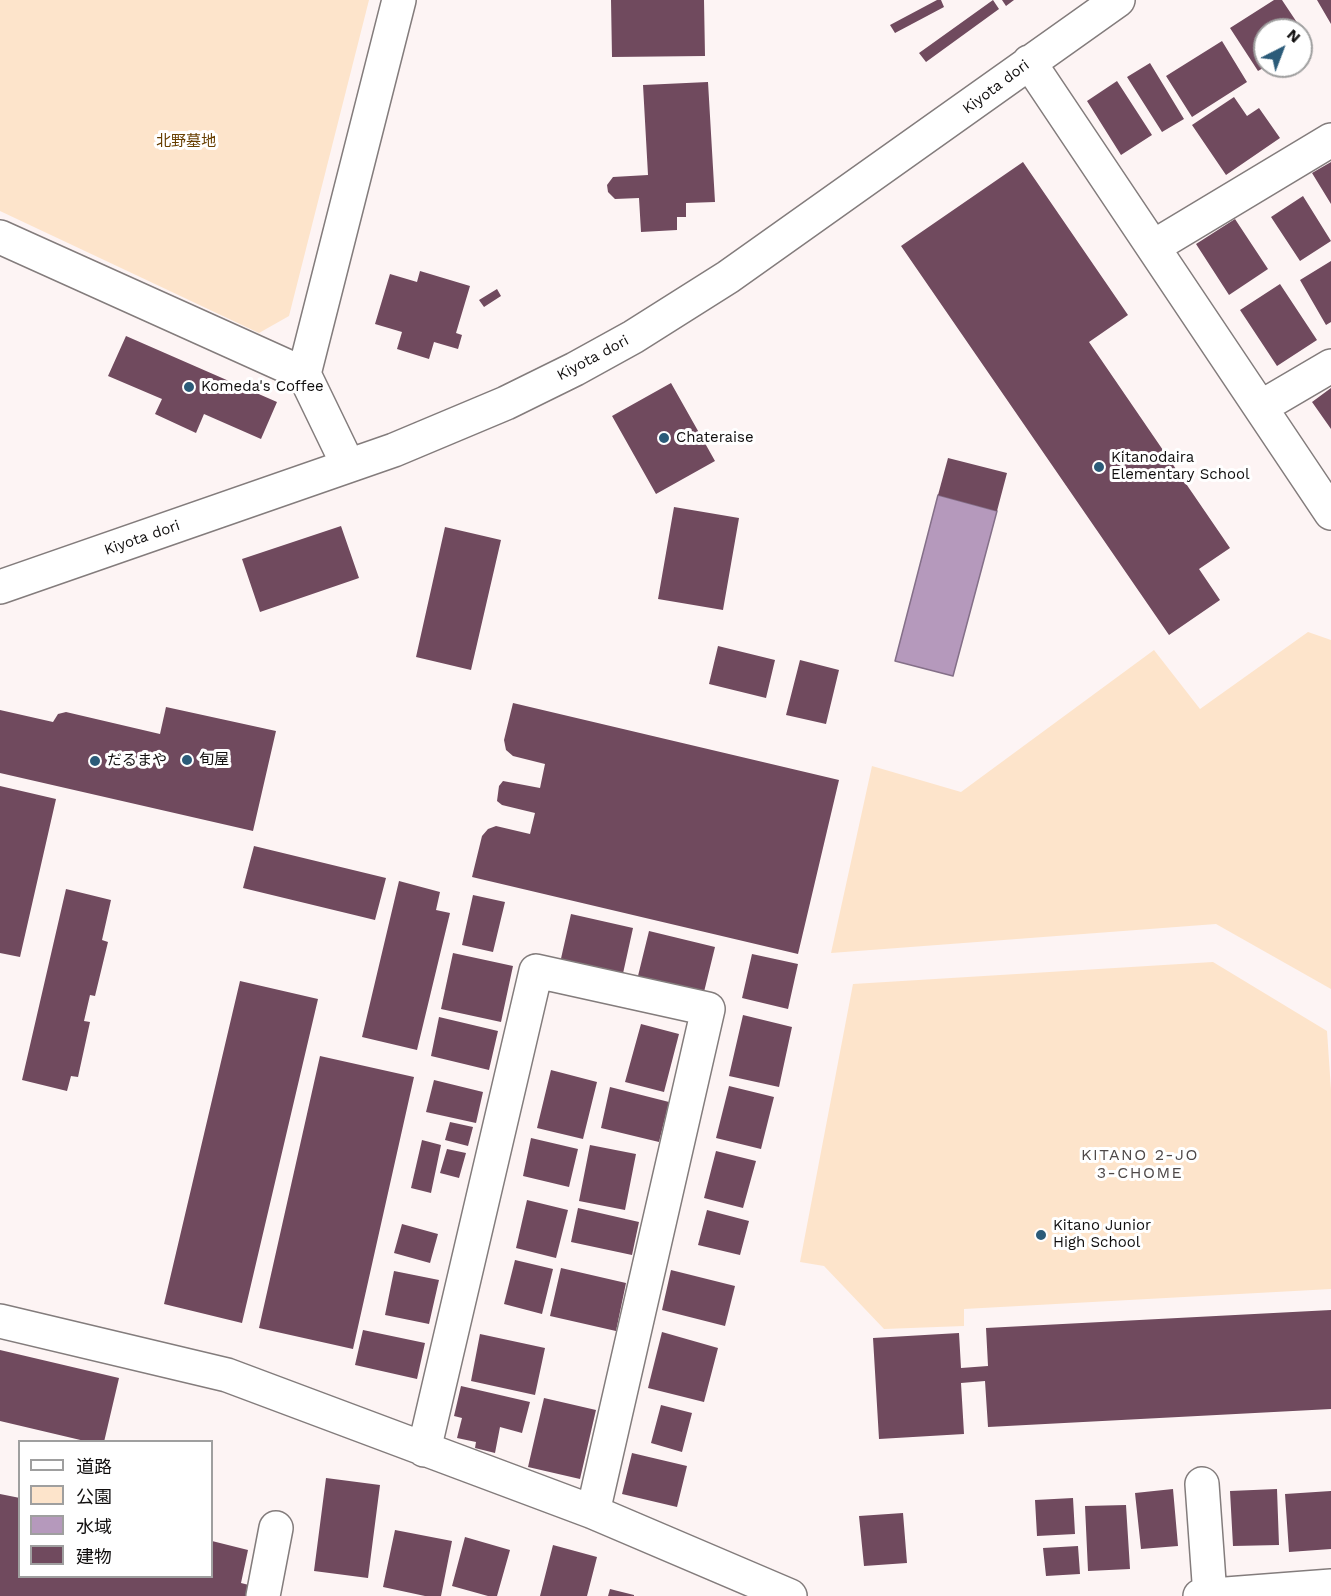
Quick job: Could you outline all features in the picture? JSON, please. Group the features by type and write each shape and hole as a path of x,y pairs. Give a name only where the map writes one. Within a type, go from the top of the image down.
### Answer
{"street":[{"path":"304,374 399,0"},
{"name":"Kiyota dori","path":"0,587 394,450 506,403 633,337 728,277 1118,0"},
{"path":"1029,62 1331,513"},
{"path":"1153,248 1331,140"},
{"path":"0,237 304,374 348,465"},
{"path":"1261,407 1331,366"},
{"path":"424,1450 536,971 708,1009 593,1512"},
{"path":"0,1321 227,1375 593,1512 782,1595"},
{"path":"1202,1485 1210,1596"},
{"path":"263,1596 276,1528"},
{"path":"1200,1596 1331,1586"}],"green space":[{"name":"北野墓地","path":"0,0 369,0 289,316 259,333 0,211"},
{"path":"1308,632 1331,640 1331,989 1216,924 831,953 872,766 961,792 1154,650 1200,709"},
{"path":"1213,962 1327,1031 1331,1090 1331,1289 964,1309 964,1326 884,1329 824,1266 800,1262 853,984"}],"water":[{"path":"938,495 997,511 953,676 895,661"}],"building":[{"path":"611,0 704,0 705,56 612,57"},
{"path":"941,0 944,7 895,33 890,25"},
{"path":"993,0 999,9 926,62 919,53"},
{"path":"1002,0 1014,0 1006,6"},
{"path":"1274,0 1282,0 1294,18 1253,18 1253,63 1230,28"},
{"path":"1317,0 1331,0 1331,24"},
{"path":"1222,41 1247,82 1192,117 1166,76"},
{"path":"1150,63 1184,119 1162,132 1127,77"},
{"path":"1117,81 1152,135 1121,155 1087,101"},
{"path":"708,82 715,202 686,203 686,217 677,217 677,230 641,232 639,198 615,199 608,192 607,185 613,177 648,175 643,85"},
{"path":"1234,97 1247,116 1259,108 1280,138 1226,175 1192,125"},
{"path":"1023,162 1128,315 1089,342 1230,548 1199,569 1220,600 1169,635 901,246"},
{"path":"1331,162 1331,204 1312,173"},
{"path":"1303,196 1331,241 1300,261 1271,217"},
{"path":"1235,219 1268,269 1229,295 1196,244"},
{"path":"1331,261 1331,322 1326,325 1300,280"},
{"path":"420,271 470,286 456,333 462,335 458,349 434,342 429,359 397,349 402,332 375,324 390,274 417,282"},
{"path":"1280,284 1317,340 1277,366 1240,310"},
{"path":"497,289 501,296 484,307 479,300"},
{"name":"Komeda's Coffee","path":"126,336 277,402 261,439 204,414 196,433 155,414 162,399 108,376"},
{"name":"Chateraise","path":"671,383 715,461 656,494 612,416"},
{"path":"1331,388 1331,429 1312,402"},
{"path":"948,458 1007,473 997,511 938,495"},
{"path":"674,507 739,518 723,610 658,599"},
{"path":"341,526 359,578 260,612 242,559"},
{"path":"445,527 501,540 471,670 416,657"},
{"path":"718,646 775,660 766,698 709,684"},
{"path":"800,660 839,670 826,724 786,715"},
{"path":"513,703 839,780 798,954 472,877 482,836 488,829 496,826 530,834 535,813 502,805 497,801 499,786 503,781 540,788 545,764 513,756 506,750 504,740"},
{"path":"166,707 276,731 253,831 0,773 0,710 53,722 58,714 66,712 160,734"},
{"path":"0,786 56,799 20,957 0,953"},
{"path":"254,846 386,878 375,920 243,888"},
{"path":"399,881 440,892 436,910 450,913 417,1050 362,1037"},
{"path":"66,889 111,900 102,940 108,942 95,996 90,995 84,1021 90,1022 78,1077 71,1076 67,1091 22,1080"},
{"path":"473,895 505,902 493,952 462,945"},
{"path":"571,914 633,928 622,978 560,963"},
{"path":"649,931 715,947 703,996 637,980"},
{"path":"453,953 513,966 501,1022 441,1009"},
{"path":"752,954 798,964 788,1009 742,998"},
{"path":"240,981 318,999 242,1323 164,1304"},
{"path":"743,1015 792,1027 779,1087 729,1076"},
{"path":"439,1017 498,1031 489,1070 431,1056"},
{"path":"641,1024 679,1034 664,1092 625,1082"},
{"path":"320,1056 414,1077 353,1349 259,1328"},
{"path":"551,1070 597,1082 583,1139 537,1128"},
{"path":"434,1080 483,1092 476,1123 426,1112"},
{"path":"729,1086 774,1097 761,1149 716,1138"},
{"path":"610,1087 669,1102 659,1142 601,1128"},
{"path":"450,1122 473,1127 468,1146 445,1140"},
{"path":"531,1138 578,1149 569,1187 523,1176"},
{"path":"422,1140 441,1145 431,1193 411,1188"},
{"path":"590,1145 636,1154 625,1210 579,1201"},
{"path":"447,1149 466,1153 459,1178 440,1173"},
{"path":"716,1151 756,1161 743,1208 704,1198"},
{"path":"527,1200 568,1210 556,1258 516,1248"},
{"path":"578,1208 639,1222 632,1255 571,1242"},
{"path":"707,1210 749,1221 740,1255 698,1245"},
{"path":"402,1224 438,1234 430,1263 394,1253"},
{"path":"515,1260 553,1269 542,1314 504,1304"},
{"path":"561,1268 626,1283 616,1331 550,1316"},
{"path":"671,1270 735,1286 725,1326 662,1310"},
{"path":"394,1271 439,1280 429,1324 385,1315"},
{"path":"1331,1310 1331,1409 988,1427 985,1381 961,1383 964,1434 879,1439 873,1338 959,1333 961,1368 988,1366 986,1328"},
{"path":"363,1330 425,1343 417,1379 355,1365"},
{"path":"662,1332 718,1348 704,1402 648,1388"},
{"path":"480,1334 545,1348 535,1395 471,1381"},
{"path":"0,1350 119,1378 104,1440 81,1440 0,1421"},
{"path":"461,1386 530,1402 522,1433 500,1427 495,1453 475,1448 476,1442 457,1438 462,1418 454,1416"},
{"path":"544,1398 596,1410 580,1479 528,1467"},
{"path":"661,1405 692,1413 682,1452 651,1443"},
{"path":"632,1453 687,1466 677,1507 622,1494"},
{"path":"326,1478 380,1485 368,1578 314,1571"},
{"path":"1173,1489 1178,1546 1141,1549 1135,1493"},
{"path":"1277,1489 1279,1545 1233,1546 1230,1491"},
{"path":"1331,1491 1331,1549 1289,1552 1285,1494"},
{"path":"0,1494 18,1498 18,1578 213,1578 213,1541 248,1550 241,1583 249,1585 246,1596 0,1596"},
{"path":"1073,1498 1075,1534 1037,1536 1035,1500"},
{"path":"1126,1505 1130,1569 1088,1571 1085,1506"},
{"path":"903,1513 907,1563 864,1566 859,1516"},
{"path":"395,1530 452,1541 441,1596 425,1596 383,1587"},
{"path":"465,1537 510,1550 497,1596 488,1596 452,1586"},
{"path":"553,1545 597,1557 587,1596 540,1596"},
{"path":"1078,1546 1080,1574 1046,1576 1043,1548"},
{"path":"610,1589 634,1595 634,1596 608,1596"}],"place":[{"name":"Komeda's Coffee","path":"189,387"},
{"name":"Chateraise","path":"664,438"},
{"name":"Kitanodaira Elementary School","path":"1099,467"},
{"name":"旬屋","path":"187,760"},
{"name":"だるまや","path":"95,761"},
{"name":"Kitano Junior High School","path":"1041,1235"}],"district":[{"name":"KITANO 2-JO 3-CHOME","path":"1140,1164"}]}
